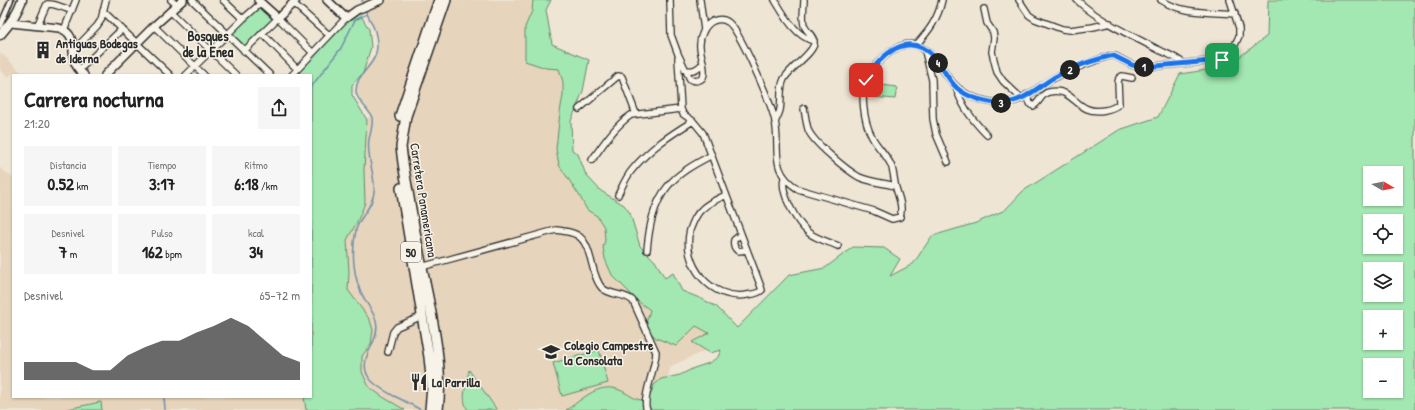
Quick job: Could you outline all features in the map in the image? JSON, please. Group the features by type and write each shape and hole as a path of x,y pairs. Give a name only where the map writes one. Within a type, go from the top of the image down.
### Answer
{"highway":[{"name":"Carretera Panamericana","path":"438,410 440,386 422,316 397,165 396,142 398,121 403,104 439,0"},
{"name":"Carretera Panamericana","path":"428,407 432,387 433,321 421,267 401,147 406,116 446,0"},
{"path":"433,321 436,326 442,352 445,387 444,410"},
{"path":"426,332 424,355 428,386 428,407"}],"main road":[{"path":"0,35 11,23 22,0"}],"street":[{"path":"0,26 11,0"},
{"path":"59,6 61,0"},
{"path":"64,30 76,0"},
{"path":"74,50 101,20 106,0"},
{"path":"106,74 170,11 174,3 183,0"},
{"path":"192,0 269,74"},
{"path":"223,0 243,19"},
{"path":"327,0 346,18"},
{"path":"293,74 346,18 357,10 381,0"},
{"path":"670,0 671,34 685,70 694,81 702,79 704,74 699,47 700,38 704,30 709,24 721,19 728,22 734,28 753,64 771,106 775,122 777,156 784,178 782,185 788,203 802,226 810,234 838,246"},
{"path":"700,0 704,30"},
{"path":"775,0 790,24 806,39 814,41"},
{"path":"804,0 803,24 814,41"},
{"path":"916,45 936,20 942,0"},
{"path":"1019,0 1029,15 1035,19 1062,29 1070,30 1093,28 1110,23"},
{"path":"1077,0 1087,10 1158,49 1173,55 1184,64"},
{"path":"1161,0 1168,5 1178,8 1235,14"},
{"path":"784,178 798,189 874,211 892,219 900,217 902,210 895,186 892,166 872,137 863,101 863,90 871,70 880,60 894,49 906,45 916,45 933,56 956,87 964,93 990,102 1011,103 1078,66 1110,56 1114,56 1138,67 1217,62 1222,60 1235,45 1239,36 1239,28 1230,0"},
{"path":"244,51 295,1 329,35"},
{"path":"187,74 259,2 278,18 313,53"},
{"path":"37,26 47,4 49,3 72,11"},
{"path":"984,9 987,23 993,32 994,38 992,52 997,72 1003,81 1033,106 1037,105 1042,96 1048,92 1062,92 1069,95 1085,109 1093,112 1115,108 1118,104 1119,78 1122,76 1132,78"},
{"path":"103,11 169,74"},
{"path":"170,11 235,74"},
{"path":"11,23 59,28 64,30 72,42 75,62 82,72 122,29"},
{"path":"154,26 203,74"},
{"path":"262,33 297,69"},
{"path":"775,122 780,110 783,81 788,73 811,50 814,41"},
{"path":"925,50 932,80 933,119 936,134 948,162"},
{"path":"678,54 681,109 683,114 693,120 703,133 761,287 762,290 759,293 743,296 729,294 715,288 703,280 694,267 689,252 688,237 693,222 701,209 712,201 726,195"},
{"path":"685,70 692,71 698,68 702,63"},
{"path":"579,109 618,76 620,76 636,114"},
{"path":"956,87 959,98 978,126 987,135"},
{"path":"804,108 808,130 818,145 860,177 895,186"},
{"path":"592,160 607,139 626,119 631,116 636,114 681,109"},
{"path":"618,195 631,171 648,152 666,137 693,120"},
{"path":"647,250 649,229 656,205 668,185 689,168 712,155"},
{"path":"421,267 556,230 578,235 585,244 600,286 606,292 629,298 632,301 656,352 656,361 645,402 647,410"},
{"path":"741,234 734,240 733,244 738,251 747,250"},
{"path":"388,352 393,332 397,327 422,316"}],"shaded area":[{"path":"362,0 551,0 546,10 552,44 589,60 571,121 572,150 578,154 586,175 601,191 624,205 630,213 640,246 655,261 670,285 717,307 737,328 702,352 671,366 658,410 0,410 0,168 12,177 12,398 312,398 312,144 371,116 356,93 361,74 376,53 375,30"},
{"path":"1,53 21,72 21,74 12,73 8,77 0,70"}],"green space":[{"path":"533,0 551,0 546,10 552,44 589,60 583,91 571,121 572,150 578,154 586,175 601,191 624,205 630,213 640,246 655,261 665,278 673,273 682,291 717,307 737,328 789,275 825,268 853,247 884,248 900,259 890,276 913,264 932,236 976,223 1005,210 1023,191 1119,130 1158,117 1180,74 1226,67 1267,36 1268,0 1415,0 1415,410 566,410 589,394 602,388 617,389 640,400 650,396 654,385 661,379 680,375 709,363 718,357 721,350 710,353 692,342 709,333 696,326 676,346 656,338 645,327 650,310 639,302 612,275 605,259 603,247 605,240 604,227 597,216 587,210 559,165 556,149 563,95 563,82 559,69 546,68 525,61 525,27 532,11"},
{"path":"261,3 278,18 244,51 228,34"},
{"path":"358,11 369,29 371,47 363,73 352,85 352,95 367,120 364,170 365,203 347,240 349,272 348,290 370,320 373,330 371,344 362,356 362,372 369,387 405,410 306,410 304,398 312,398 312,74 296,74"},
{"path":"874,84 897,87 895,99 873,97"},
{"path":"599,350 608,383 562,396 553,363"},
{"path":"469,370 497,410 468,410 464,401 464,396"},
{"path":"100,402 102,410 63,410"}],"waterway":[{"path":"362,0 363,4"},
{"path":"365,10 375,30 377,41 374,58 361,76 356,86 357,96 372,118 368,146 374,180 373,197 356,230 353,257 358,284 374,315 377,325 375,337 368,353 365,368 370,380 375,384 421,410"},
{"path":"312,86 341,48 355,20 367,14"},
{"path":"164,398 165,410"}],"place":[{"name":"Antiguas Bodegas de Iderna","path":"43,50"},
{"name":"Colegio Campestre la Consolata","path":"551,352"},
{"name":"La Parrilla","path":"419,382"}],"district":[{"name":"Bosques de la Enea","path":"208,44"}],"route":[{"path":"866,80 871,70 880,60 894,49 906,45 916,45 933,56 956,87 964,93 990,102 1001,103 1011,103 1022,99 1054,78 1078,66 1110,56 1114,56 1138,67 1217,62 1222,60"}]}
